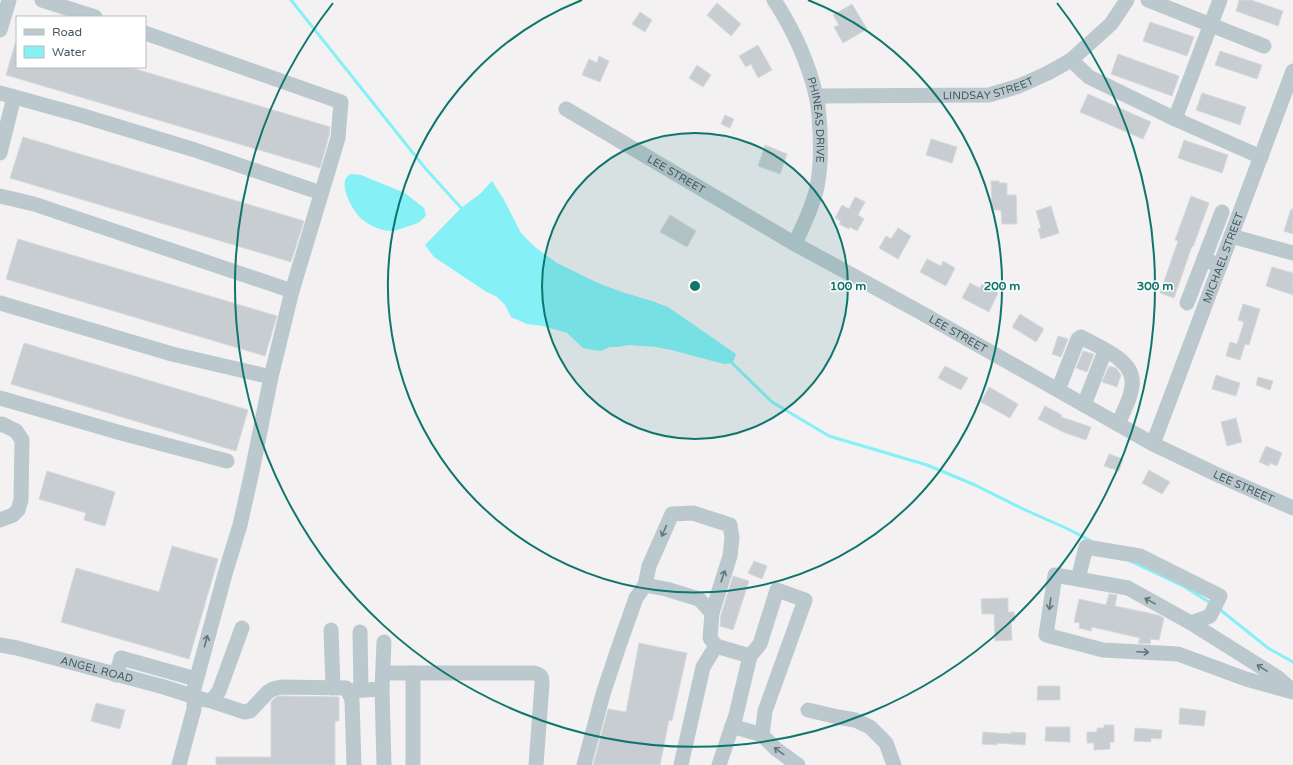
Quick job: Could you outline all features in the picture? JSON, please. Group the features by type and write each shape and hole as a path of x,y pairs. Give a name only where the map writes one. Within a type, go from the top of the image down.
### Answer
{"street":[{"path":"0,30 9,0"},
{"path":"45,0 92,16"},
{"name":"PHINEAS DRIVE","path":"774,0 796,39 816,96 822,150 818,182 812,206 795,244"},
{"name":"LINDSAY STREET","path":"816,96 989,95 1019,86 1048,73 1071,60 1111,24 1127,0"},
{"path":"1148,0 1264,46"},
{"path":"1175,119 1220,0"},
{"path":"146,33 341,102 338,138 292,291 271,377 240,526 224,574 196,679 192,696 194,701 194,709 179,765"},
{"path":"1071,60 1089,77 1175,119 1261,157"},
{"name":"MICHAEL STREET","path":"1153,444 1293,71"},
{"path":"0,153 7,95 80,115 195,150 321,193"},
{"name":"LEE STREET","path":"566,109 795,244 918,311 1153,444 1220,476 1293,508"},
{"path":"0,196 34,204 292,291"},
{"path":"1188,303 1222,212"},
{"path":"1231,236 1293,253"},
{"path":"1204,259 1220,266"},
{"path":"0,303 172,354 271,377"},
{"path":"1058,390 1078,339 1081,338 1119,358 1129,368 1132,376 1132,386 1129,400 1118,424"},
{"path":"1084,405 1105,351"},
{"path":"0,398 121,433 226,461"},
{"path":"0,425 2,424 16,431 22,440 21,500 18,510 13,515 0,520"},
{"path":"584,765 603,694 619,646 636,598 645,585 649,566 663,531 672,514 693,513 730,525 732,538 730,556 712,613 710,638 716,646 750,656"},
{"path":"1078,579 1086,547 1140,556 1220,596 1210,616 1191,623"},
{"path":"1055,575 1128,588 1191,623 1277,677 1293,691 1246,678 1178,654 1103,650 1046,635 1055,575"},
{"path":"645,585 666,589 699,599 712,613"},
{"path":"719,765 732,726 750,656 760,644 777,590 805,600 765,711 762,735"},
{"path":"211,701 219,692 242,628"},
{"path":"331,630 333,688 346,688 354,691 382,689"},
{"path":"354,765 352,700 360,632"},
{"path":"384,642 382,689 384,765"},
{"name":"ANGEL ROAD","path":"0,645 17,648 211,701 244,712 250,711 255,704 273,689 281,687 333,688"},
{"path":"681,765 703,667 716,646"},
{"path":"116,675 121,658 196,679"},
{"path":"383,673 534,673 540,675 542,678 542,684 536,765"},
{"path":"413,673 413,765"},
{"path":"808,710 855,720 870,727 886,743 894,765"},
{"path":"732,726 762,735 776,749 798,765"}],"water":[{"path":"351,174 361,175 405,193 424,208 426,215 418,223 394,231 382,230 369,224 359,216 347,197 345,183 347,177"},
{"path":"492,181 503,198 521,233 535,247 557,263 598,283 668,307 736,354 732,363 724,364 656,347 629,345 610,347 601,351 583,348 567,333 543,326 527,324 511,317 505,305 497,297 485,291 434,257 425,245 461,208 480,194"}],"building":[{"path":"1239,0 1251,0 1283,11 1278,26 1236,11"},
{"path":"717,3 741,24 731,36 707,15"},
{"path":"852,4 867,29 843,43 834,27 839,25 833,15"},
{"path":"640,12 652,20 645,32 632,24"},
{"path":"1150,22 1194,37 1187,56 1143,41"},
{"path":"16,44 16,68 132,68 330,127 329,136 320,168 6,75"},
{"path":"758,45 772,70 758,78 751,64 746,67 739,56"},
{"path":"1220,51 1262,65 1257,79 1215,65"},
{"path":"1118,54 1179,76 1172,96 1111,74"},
{"path":"599,56 609,61 600,82 582,75 589,59 597,63"},
{"path":"697,65 711,75 703,87 689,78"},
{"path":"1202,93 1246,107 1240,125 1196,110"},
{"path":"1088,94 1151,122 1143,139 1080,112"},
{"path":"725,115 734,119 730,128 721,124"},
{"path":"23,137 304,221 291,262 10,178"},
{"path":"931,139 957,147 952,163 926,155"},
{"path":"1184,140 1228,155 1222,173 1178,158"},
{"path":"765,145 787,154 780,174 758,166"},
{"path":"991,181 1007,183 1007,195 1016,195 1017,224 1002,224 1001,210 992,210"},
{"path":"1191,196 1209,203 1174,298 1160,293 1178,241 1175,240"},
{"path":"855,197 865,202 858,215 864,219 857,231 839,224 841,221 835,218 842,205 849,209"},
{"path":"1051,206 1059,233 1041,239 1038,229 1041,228 1036,211"},
{"path":"1291,209 1293,209 1293,234 1284,231"},
{"path":"670,215 696,231 687,247 660,232"},
{"path":"898,228 911,236 898,259 879,248 886,236 891,239"},
{"path":"18,239 277,316 265,356 6,279"},
{"path":"927,259 941,266 943,261 955,268 946,286 920,272"},
{"path":"1272,267 1293,273 1293,295 1266,286"},
{"path":"970,283 980,288 982,284 998,293 989,312 962,298"},
{"path":"1243,304 1260,309 1249,345 1245,344 1240,360 1226,356 1230,342 1237,344 1244,322 1238,320"},
{"path":"1020,314 1044,329 1036,342 1012,327"},
{"path":"1058,336 1068,339 1061,357 1052,354"},
{"path":"24,343 248,410 236,451 11,384"},
{"path":"1083,351 1094,354 1087,372 1076,368"},
{"path":"945,366 968,378 961,390 938,378"},
{"path":"1109,366 1116,368 1121,375 1117,387 1102,382"},
{"path":"1216,375 1240,383 1236,396 1212,389"},
{"path":"1258,377 1273,381 1270,390 1256,385"},
{"path":"989,387 1018,404 1010,418 981,402"},
{"path":"1045,406 1062,415 1061,417 1091,427 1086,440 1063,432 1038,419"},
{"path":"1236,418 1242,442 1227,446 1221,422"},
{"path":"1266,446 1282,453 1277,466 1270,463 1269,466 1259,462"},
{"path":"1109,454 1123,459 1119,471 1104,466"},
{"path":"1149,470 1170,482 1162,494 1142,483"},
{"path":"47,471 115,492 105,526 84,520 86,513 39,499"},
{"path":"172,546 218,559 189,659 61,622 76,568 159,592"},
{"path":"754,561 767,566 762,579 748,573"},
{"path":"733,576 749,581 733,630 720,626 721,615"},
{"path":"1109,594 1117,595 1115,606 1158,615 1164,618 1159,640 1151,639 1150,644 1138,643 1140,638 1092,627 1091,631 1079,628 1080,623 1074,622 1079,599 1106,605"},
{"path":"1008,598 1008,612 1014,612 1015,621 1011,621 1012,640 995,641 994,614 982,614 981,599"},
{"path":"639,643 687,653 672,721 669,720 660,765 593,765 608,709 626,712"},
{"path":"1038,686 1060,686 1060,700 1037,700"},
{"path":"276,697 339,697 339,721 335,721 335,765 216,765 216,757 271,757 271,702"},
{"path":"96,703 125,710 120,729 91,721"},
{"path":"1180,708 1206,711 1204,726 1179,724"},
{"path":"1104,725 1114,725 1114,742 1110,742 1110,749 1094,750 1094,743 1087,743 1087,732 1097,732 1097,728 1104,728"},
{"path":"1046,727 1070,727 1070,742 1045,741"},
{"path":"1135,728 1162,730 1161,739 1151,738 1151,742 1134,741"},
{"path":"983,732 1011,734 1011,732 1026,733 1025,745 997,743 997,745 982,744"}],"waterway":[{"path":"291,0 425,168 463,210"},
{"path":"730,362 772,402 829,436 927,465 975,485 1091,541"},
{"path":"1128,560 1185,587 1212,604"},
{"path":"1218,608 1268,648 1293,662"}]}
